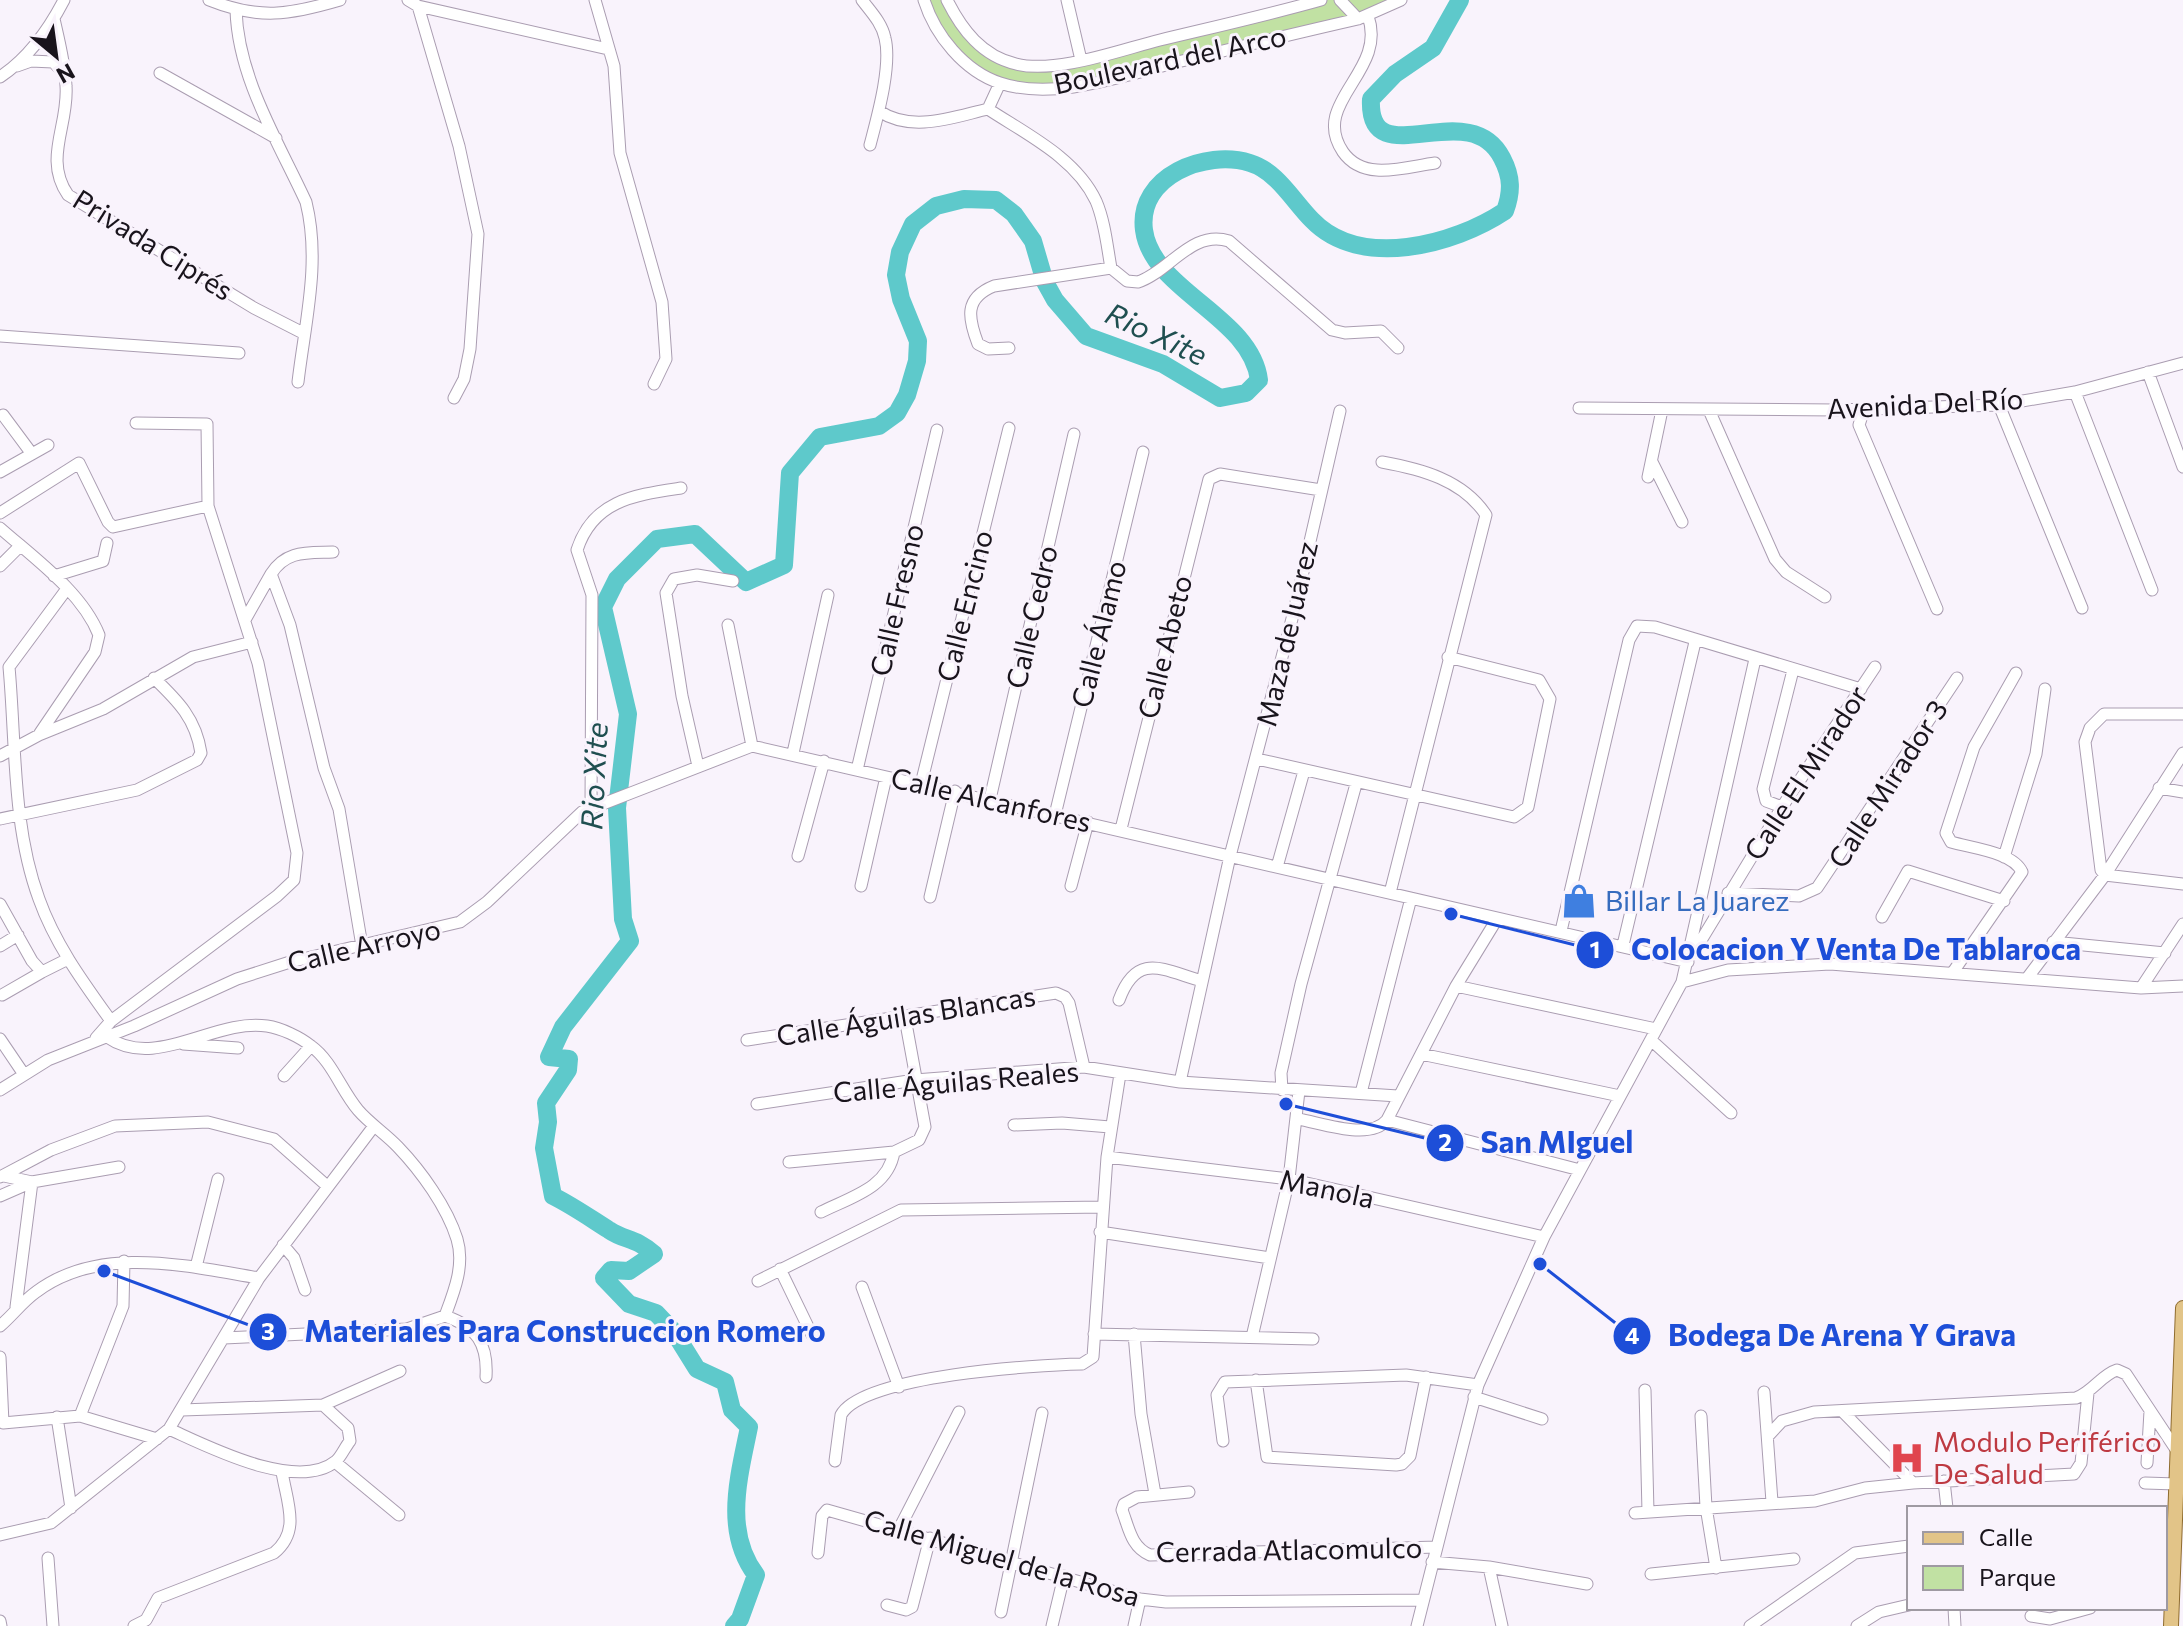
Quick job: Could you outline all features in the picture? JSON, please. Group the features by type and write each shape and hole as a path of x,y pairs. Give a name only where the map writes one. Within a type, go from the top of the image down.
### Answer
{"main road":[{"path":"2171,1626 2179,1494 2177,1451 2183,1308"}],"street":[{"path":"17,66 54,19 64,0"},
{"path":"209,0 236,10 271,16 340,0"},
{"path":"595,0 614,66 620,153 665,320 666,359 654,384"},
{"path":"862,0 882,27 886,41 879,111 870,145"},
{"name":"Boulevard del Arco","path":"924,0 936,28 966,63 1000,83 1038,88 1086,83 1363,18 1401,0"},
{"name":"Boulevard del Arco","path":"947,0 975,42 1004,60 1035,66 1081,60 1321,0"},
{"path":"1067,0 1081,60"},
{"path":"1340,0 1363,18 1374,41 1335,116 1338,143 1345,155 1367,169 1382,171 1435,163"},
{"path":"454,398 464,379 470,349 478,234 465,177 413,3 608,49"},
{"path":"236,10 237,37 249,78 311,219 313,265 298,382"},
{"name":"Privada Ciprés","path":"54,19 65,75 66,105 56,155 60,182 73,200 254,308 303,333"},
{"path":"0,77 31,61 53,62 65,75"},
{"path":"160,73 277,138"},
{"path":"988,109 1000,83"},
{"path":"879,111 897,121 911,123 988,109 1061,158 1086,185 1100,212 1111,268"},
{"path":"1009,348 988,349 978,344 972,327 971,302 979,292 994,286 1111,268 1134,282 1149,277 1208,239 1229,241 1332,330 1381,331 1398,348"},
{"path":"0,336 239,353"},
{"name":"Avenida Del Río","path":"1579,408 1864,409 1999,405 2075,392 2183,363"},
{"path":"2148,372 2183,467"},
{"path":"2075,392 2152,590"},
{"path":"1999,405 2082,608"},
{"path":"1864,409 1859,425 1937,609"},
{"path":"1648,477 1662,410"},
{"path":"1709,410 1775,559 1786,572 1825,597"},
{"name":"Maza de Juárez","path":"1180,1082 1230,856 1257,759 1340,411"},
{"path":"3,415 32,454"},
{"path":"136,423 207,424 208,506 246,618 297,853 294,880 111,1021 102,1037 128,1046 178,1044 238,1048"},
{"name":"Calle Encino","path":"921,784 1009,428"},
{"name":"Calle Fresno","path":"857,770 937,430"},
{"name":"Calle Cedro","path":"990,799 1074,434"},
{"path":"0,472 48,445"},
{"name":"Calle Álamo","path":"1055,815 1143,452"},
{"path":"1382,462 1427,470 1470,497 1486,515 1390,893"},
{"path":"1651,462 1682,522"},
{"path":"0,513 79,463 113,527 208,506"},
{"name":"Calle Abeto","path":"1121,829 1209,479 1220,474 1321,490"},
{"path":"591,808 592,595 577,550 592,520 618,500 681,488"},
{"path":"0,528 54,576 96,627 99,643 39,735"},
{"path":"54,576 103,561 107,543"},
{"path":"0,566 20,546"},
{"path":"246,618 279,562 288,556 333,552"},
{"path":"271,574 290,625 324,768 339,809 362,946"},
{"path":"698,766 682,696 666,593 671,582 679,577 697,575 733,581"},
{"path":"66,590 9,667 21,816 27,857 39,899 68,959 111,1021"},
{"path":"793,753 828,595"},
{"path":"728,625 752,746"},
{"path":"1561,931 1629,640 1637,626 1655,627 1695,642 1861,689"},
{"path":"0,756 39,735 103,709 193,657 252,642"},
{"path":"1623,945 1695,642"},
{"path":"1257,759 1356,784 1514,817 1528,807 1550,699 1546,688 1539,680 1448,657"},
{"path":"1417,1626 1476,1391 1544,1237 1682,982 1755,659"},
{"name":"Calle El Mirador","path":"1688,962 1782,807 1875,667"},
{"path":"1782,807 1766,801 1763,794 1793,670"},
{"path":"1953,972 2022,872 2019,865 2004,857 1951,842 1946,833 1974,747 2016,673"},
{"path":"0,819 137,790 197,760 201,753 199,738 185,708 154,678"},
{"name":"Calle Mirador 3","path":"1728,893 1799,896 1817,888 1957,678"},
{"path":"2004,857 2036,754 2045,689"},
{"path":"2105,875 2098,863 2094,833 2085,742 2090,728 2104,714 2183,714"},
{"name":"Calle Alcanfores","path":"752,746 1688,962"},
{"name":"Calle Arroyo","path":"0,1090 23,1073 237,979 465,919 591,808 752,746"},
{"path":"2028,977 2105,875 2183,753"},
{"path":"798,856 824,761"},
{"path":"1277,867 1304,771"},
{"path":"861,886 886,777"},
{"path":"1282,1090 1281,1073 1287,1043 1356,784"},
{"path":"2159,788 2183,792"},
{"path":"930,897 955,791"},
{"path":"1071,886 1088,822"},
{"path":"1882,917 1908,871 2004,901"},
{"path":"2105,875 2183,884"},
{"path":"1361,1093 1411,898"},
{"path":"0,904 42,972"},
{"path":"1298,1119 1365,1130 1382,1126 1456,986 1497,919"},
{"path":"2141,988 2183,924"},
{"path":"0,946 18,935"},
{"path":"2053,942 2165,953"},
{"path":"2,995 68,959"},
{"path":"1682,982 1728,970 1830,964 2141,988 2183,986"},
{"path":"1119,1000 1131,975 1141,968 1156,968 1202,981"},
{"path":"1456,986 1654,1035 1731,1113"},
{"name":"Calle Águilas Blancas","path":"747,1040 1056,993 1065,997 1084,1067"},
{"path":"905,1018 915,1080"},
{"path":"178,1044 214,1031 258,1026 279,1030 311,1046 374,1126 416,1167 458,1241 459,1271 445,1316"},
{"path":"0,1039 23,1073"},
{"path":"284,1076 311,1046"},
{"path":"1421,1054 1620,1096"},
{"name":"Calle Águilas Reales","path":"757,1104 915,1080 1084,1067 1180,1082 1398,1096"},
{"path":"835,1461 844,1410 899,1387 996,1367 1082,1364 1093,1357 1102,1207 1110,1127 1120,1074"},
{"name":"Calle Águilas Reales","path":"789,1162 894,1152 909,1146 925,1133 915,1080"},
{"path":"1252,1337 1289,1179 1299,1091"},
{"path":"1387,1120 1580,1170"},
{"path":"2,1177 51,1150 115,1126 208,1122 274,1139 326,1185"},
{"path":"1014,1125 1110,1127"},
{"path":"0,1535 39,1527 71,1508 169,1429 259,1278 326,1185 374,1126"},
{"path":"821,1212 880,1182 891,1168 894,1152"},
{"name":"Manola","path":"1107,1157 1289,1179 1544,1237"},
{"path":"0,1196 32,1182 119,1167"},
{"path":"2,1177 32,1182"},
{"path":"196,1267 218,1179"},
{"path":"16,1307 32,1182"},
{"path":"758,1281 901,1210 1102,1207"},
{"path":"1100,1232 1270,1258"},
{"path":"283,1245 294,1258 305,1290"},
{"path":"80,1416 123,1306 124,1261"},
{"path":"2,1324 16,1307 38,1290 82,1268 124,1261 196,1267 259,1278"},
{"path":"780,1269 812,1335"},
{"path":"862,1287 899,1387"},
{"path":"0,1309 2,1324"},
{"path":"224,1338 407,1329 445,1316 467,1324 478,1336 487,1354 486,1377"},
{"path":"1094,1334 1313,1339"},
{"path":"1134,1334 1141,1414 1155,1494 1189,1492"},
{"path":"0,1357 3,1423 80,1416 157,1439"},
{"path":"182,1410 323,1405 400,1371"},
{"path":"1768,1436 1774,1426 1798,1416 2063,1400 2088,1393 2110,1373 2120,1371 2177,1451"},
{"path":"1256,1380 1267,1457 1396,1465 1402,1464 1410,1456 1426,1377"},
{"path":"1223,1441 1217,1395 1222,1384 1256,1380 1426,1377 1476,1391 1542,1419"},
{"path":"1645,1390 1648,1512"},
{"path":"1764,1392 1772,1502"},
{"path":"1635,1513 1815,1501 1865,1488 2077,1472 2088,1393"},
{"path":"169,1429 254,1465 282,1472 311,1470 335,1462 350,1441 350,1434 323,1405"},
{"path":"2147,1463 2150,1411"},
{"path":"899,1529 959,1412"},
{"path":"1843,1412 1913,1483"},
{"path":"1001,1612 1042,1413"},
{"path":"1701,1416 1706,1507 1716,1568"},
{"path":"57,1417 71,1508"},
{"path":"335,1462 399,1515"},
{"path":"134,1626 146,1620 158,1598 274,1553 283,1546 291,1532 282,1472"},
{"path":"1944,1481 1947,1506"},
{"path":"2145,1483 2179,1494"},
{"name":"Cerrada Atlacomulco","path":"1155,1494 1129,1499 1122,1510 1135,1544 1150,1555 1437,1547"},
{"name":"Calle Miguel de la Rosa","path":"818,1553 824,1512 833,1511 1140,1599 1166,1602 1422,1600"},
{"path":"887,1605 906,1610 912,1607 930,1538"},
{"path":"1750,1626 1855,1553 1907,1546"},
{"path":"48,1558 53,1626"},
{"path":"1651,1574 1794,1559"},
{"path":"1432,1562 1489,1567 1587,1584"},
{"path":"1489,1567 1502,1626"},
{"path":"1052,1626 1064,1576"},
{"path":"1134,1626 1140,1599"},
{"path":"1857,1626 1879,1612 1907,1605"},
{"path":"2031,1616 2050,1619 2083,1610"}],"green space":[{"path":"924,0 947,0 987,52 1035,66 1321,0 1401,0 1390,6 1086,83 1019,87 966,63"}],"waterway":[{"name":"Rio Xite","path":"734,1626 740,1619 756,1575 740,1540 736,1503 749,1427 732,1410 725,1382 697,1369 674,1332 656,1313 629,1304 604,1278 611,1270 629,1271 654,1254 553,1196 544,1148 548,1122 546,1103 568,1070 569,1059 549,1057 563,1027 630,941 623,919 617,808 628,714 603,607 617,579 657,539 695,534 746,582 784,565 790,473 820,437 879,426 897,413 907,395 917,361 918,341 901,299 896,275 900,252 913,224 936,206 964,199 996,200 1014,214 1033,241 1045,282 1055,300 1086,336 1163,364 1220,398 1246,393 1259,380 1252,358 1239,338 1164,270 1151,251 1144,230 1145,211 1151,195 1163,181 1178,171 1214,160 1250,163 1276,180 1312,220 1332,235 1355,244 1381,248 1434,242 1460,234 1505,211 1510,191 1508,172 1502,158 1487,140 1467,132 1402,135 1385,132 1374,122 1371,99 1395,74 1433,48 1460,0"}],"place":[{"name":"Billar La Juarez","path":"1579,901"},
{"name":"Colocacion Y Venta De Tablaroca","path":"1451,914"},
{"name":"San MIguel","path":"1286,1104"},
{"name":"Bodega De Arena Y Grava","path":"1540,1264"},
{"name":"Materiales Para Construccion Romero","path":"104,1271"},
{"name":"Modulo Periférico De Salud","path":"1907,1458"}]}
